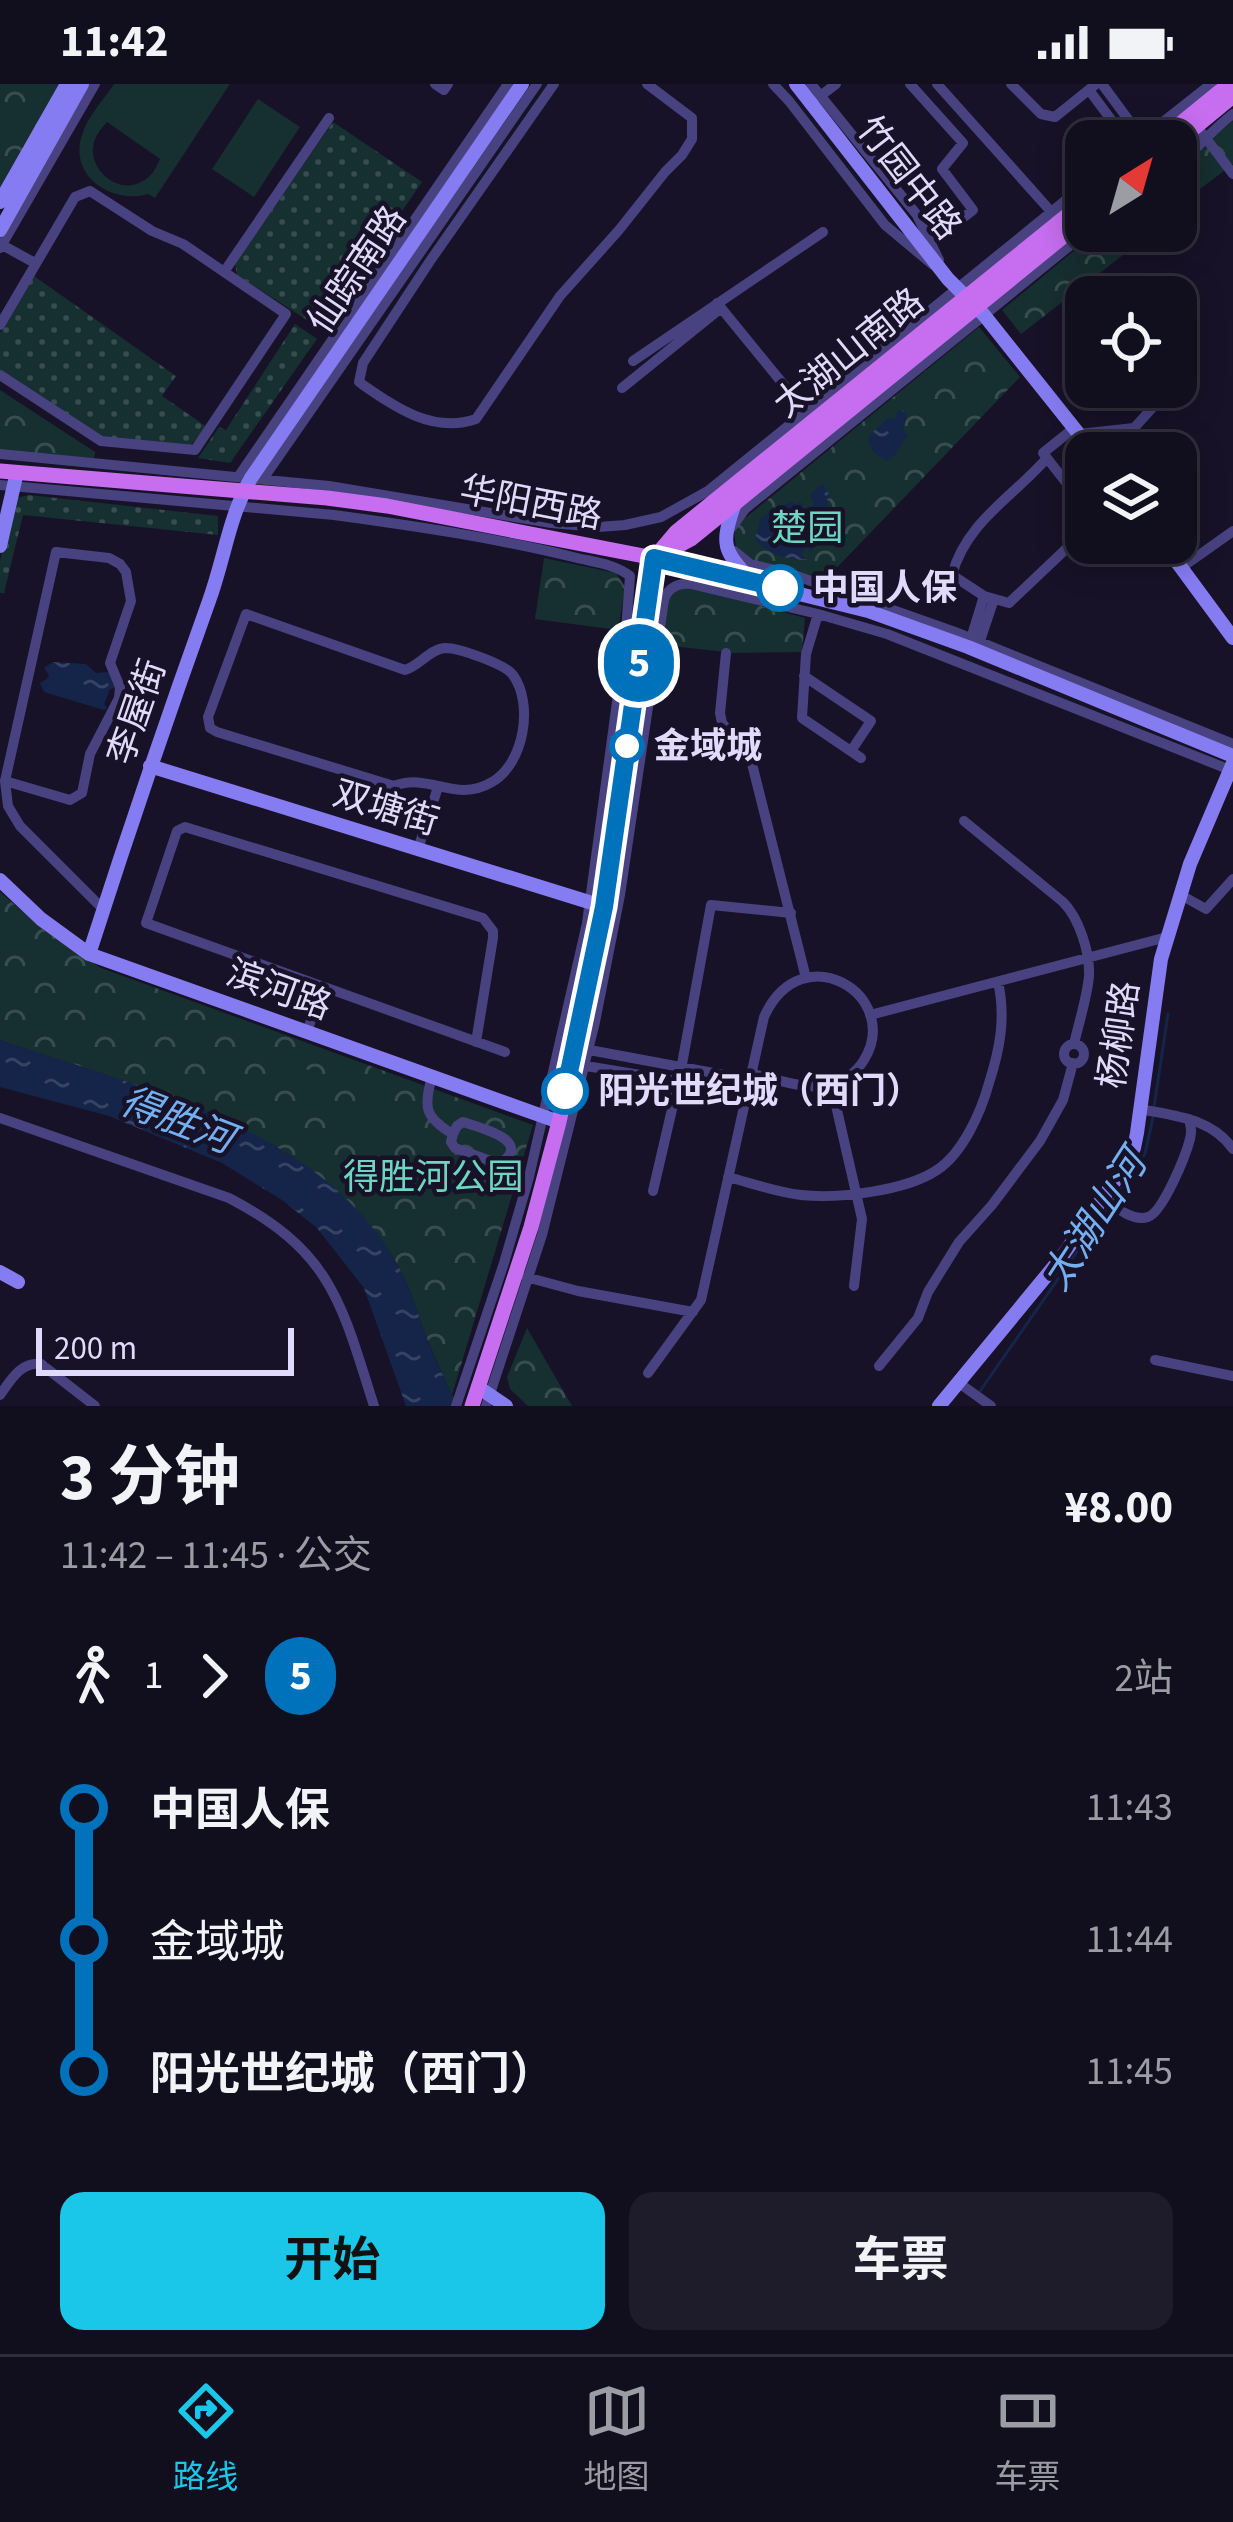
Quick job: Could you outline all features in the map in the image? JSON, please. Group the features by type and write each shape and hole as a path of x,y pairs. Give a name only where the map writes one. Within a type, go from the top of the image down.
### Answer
{"main road":[{"path":"1176,120 1229,84"},
{"path":"1197,133 1233,96"},
{"name":"太湖山南路","path":"654,558 676,532 1065,218"},
{"name":"太湖山南路","path":"1060,222 1065,221"},
{"name":"太湖山南路","path":"654,558 686,543 735,502 814,422"},
{"name":"华阳西路","path":"8,478 246,486 387,506 654,558"},
{"path":"474,1399 522,1277 551,1119 580,1056 597,904 654,558"}],"street":[{"path":"0,202 67,84"},
{"path":"1,241 82,84"},
{"path":"1,241 95,84"},
{"path":"435,84 444,90 448,84"},
{"path":"246,486 508,84"},
{"name":"仙踪南路","path":"246,486 442,221 522,84"},
{"path":"537,84 419,254 363,362 359,382 430,423 472,421 560,296 682,155 692,139 694,123 688,113 647,84"},
{"path":"442,221 554,84"},
{"path":"773,84 885,225 967,297"},
{"name":"竹园中路","path":"796,84 816,99 924,247 1077,431"},
{"path":"811,84 816,99 916,215 967,297"},
{"path":"816,99 836,84"},
{"path":"910,84 962,143 942,169 973,211 924,247"},
{"path":"937,84 1060,222"},
{"path":"1012,84 1048,117 1062,114 1096,86"},
{"path":"1169,120 1210,84"},
{"path":"1096,86 1127,120"},
{"path":"1096,86 1115,120"},
{"path":"1197,143 1201,131 1233,114"},
{"path":"224,272 329,118"},
{"path":"1201,131 1233,174"},
{"path":"0,325 75,197 90,191 286,314 195,450 101,441 0,375"},
{"path":"0,454 246,486 425,500 551,523 598,527 661,517 692,502 814,422 1065,214"},
{"path":"634,361 823,232"},
{"path":"1,241 35,263"},
{"path":"1065,244 967,297 745,509 730,536 734,549 750,564 790,574 1233,744"},
{"path":"719,306 814,422"},
{"path":"622,388 719,306"},
{"path":"1065,481 1043,453 1077,431 1134,428 1152,408"},
{"path":"1047,458 985,517 958,553 952,575 989,598 1009,603 1065,550"},
{"path":"0,546 8,478"},
{"path":"246,486 334,515 455,533 617,568 631,582 597,904 551,1119 504,1263 474,1399 506,1406"},
{"name":"李屋街","path":"89,954 246,486"},
{"path":"735,502 725,544 753,583"},
{"path":"1181,568 1233,531"},
{"path":"4,781 70,800 82,793 90,754 119,698 110,663 131,601 126,572 109,558 56,552 4,781 8,806 20,826 104,909"},
{"name":"华阳西路","path":"654,558 868,611 974,644 1232,765"},
{"path":"1178,564 1233,638"},
{"path":"693,1312 522,1277 552,1199 580,1056 620,895 665,595 674,586 691,584 887,634 1232,765"},
{"path":"974,644 989,598"},
{"path":"246,614 405,670 445,648 505,666 516,677 522,700 521,744 490,784 452,791 438,787 416,780 394,786 210,728 208,717 246,614"},
{"path":"804,676 872,721 856,754 802,718 804,676 806,654 818,614"},
{"path":"725,653 722,723 750,756 806,978"},
{"name":"杨柳路","path":"939,1406 1061,1258 1113,1204 1134,1148 1156,982 1167,937 1179,894 1232,765"},
{"name":"双塘街","path":"150,766 597,904"},
{"path":"418,849 438,787"},
{"path":"879,1366 918,1318 959,1242 1040,1141 1063,1100 1073,1064 1064,1052 1074,1044 1089,975 1075,916 1064,902 964,821"},
{"path":"476,1042 493,938 483,918 184,826 177,831 146,923 322,988 476,1042 505,1052"},
{"path":"1179,894 1206,909 1233,879"},
{"name":"滨河路","path":"0,880 41,919 89,954 551,1119"},
{"path":"652,1191 682,1067 711,905 791,913"},
{"path":"870,1016 1167,937"},
{"path":"580,1056 679,1081 751,1082 808,1085 831,1084 858,1070 868,1054 873,1037 870,1016 853,988 819,976 784,987 772,1000 764,1017 751,1082 700,1300 648,1372"},
{"path":"728,1177 802,1195 858,1193 938,1170 955,1151 985,1097 1003,1016 998,982"},
{"path":"307,1032 322,988"},
{"path":"580,1056 682,1067 751,1082"},
{"path":"432,1077 427,1107 434,1122 453,1134"},
{"path":"831,1084 862,1219 854,1286"},
{"path":"1140,1109 1189,1119 1219,1132 1233,1149"},
{"path":"0,1118 208,1190 260,1214 285,1233 304,1250 339,1301 374,1406"},
{"path":"1113,1204 1135,1217 1146,1218 1158,1210 1187,1148 1189,1119"},
{"path":"463,1122 504,1137 510,1155 499,1164 454,1148 453,1134 463,1122"},
{"path":"0,1272 18,1282"},
{"path":"1155,1360 1233,1376"},
{"path":"0,1395 21,1369 35,1363 95,1406"},
{"path":"959,1383 991,1406"}],"green space":[{"path":"0,84 62,84 0,193"},
{"path":"114,84 230,84 155,198 108,191 87,175 81,163 84,128","holes":["107,122 160,159 145,180 124,185 102,172 94,144"]},
{"path":"258,99 300,127 254,197 212,169"},
{"path":"1233,121 1233,164 1197,191 1197,151"},
{"path":"333,122 422,182 321,329 237,275 235,264"},
{"path":"1072,252 1127,252 1096,276 1065,276 1065,300 1021,334 1002,310"},
{"path":"34,276 176,376 162,396 207,427 190,446 101,437 0,373 0,333"},
{"path":"295,324 317,339 230,463 198,458 219,427 226,430"},
{"name":"楚园","path":"979,327 1020,377 825,580 750,562 736,549 734,530 739,523"},
{"path":"0,390 95,452 94,459 0,453"},
{"path":"29,495 218,516 218,535 23,515 4,593 0,593 0,561 15,498"},
{"path":"544,558 616,573 625,587 618,630 535,619"},
{"path":"691,587 805,618 802,652 734,653 663,645 667,597 671,591"},
{"name":"得胜河公园","path":"0,892 46,932 101,968 533,1125 452,1395 396,1261 352,1207 310,1170 214,1115 0,1040"},
{"path":"280,1060 320,1074 311,1098 272,1084"},
{"path":"355,1112 395,1120 391,1145 350,1138"},
{"path":"420,1164 449,1192 432,1209 403,1181"},
{"path":"527,1328 572,1406 528,1406 510,1389 507,1377"}],"water":[{"path":"898,410 907,416 903,430 908,435 887,461 874,453 868,441 888,418 895,419"},
{"path":"823,484 831,498 819,512 834,512 823,526 827,536 821,533 812,552 806,548 801,554 807,560 780,556 755,539 760,519 769,512 776,514 799,501 801,512 810,511 814,501 809,495"},
{"path":"53,662 86,664 96,673 108,672 115,688 104,704 107,708 44,692 40,683 49,675 44,668"},
{"name":"得胜河","path":"0,1040 217,1116 315,1173 357,1210 392,1255 458,1406 406,1406 364,1288 317,1228 282,1200 222,1163 109,1116 0,1087"}],"waterway":[{"name":"太湖山河","path":"1154,1107 1168,1014"},
{"name":"太湖山河","path":"1114,1199 1145,1154 1153,1117"},
{"name":"太湖山河","path":"980,1391 1109,1206"}],"bus line":[{"name":"5","path":"565,1091 604,907 654,558 780,588"}],"place":[{"name":"中国人保","path":"780,588"},
{"name":"金域城","path":"627,746"},
{"name":"阳光世纪城（西门）","path":"565,1091"}]}
